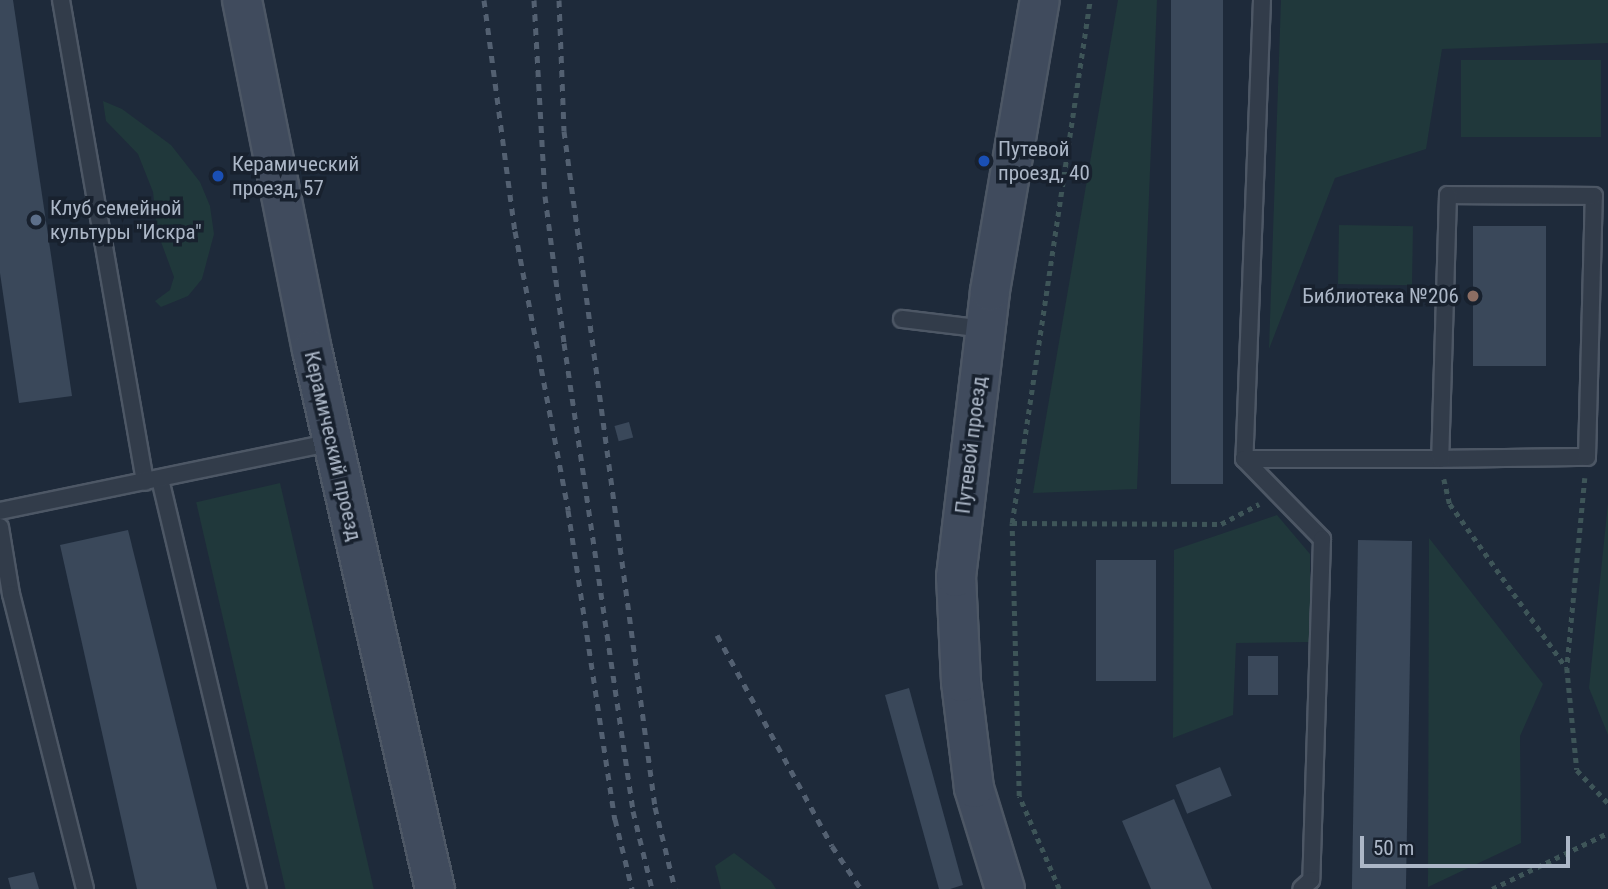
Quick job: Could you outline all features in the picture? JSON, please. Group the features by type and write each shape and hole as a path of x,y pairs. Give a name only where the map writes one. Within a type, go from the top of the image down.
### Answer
{"street":[{"name":"Керамический проезд","path":"243,0 332,442 435,889"},
{"name":"Путевой проезд","path":"1005,889 974,788 961,682 956,577 985,328 1040,0"}],"lane":[{"path":"61,0 152,480 258,889"},
{"path":"1262,0 1244,459 1280,492 1322,539 1311,880 1301,889"},
{"path":"1244,459 1440,459 1587,457 1594,196 1448,195 1440,459"},
{"path":"902,319 985,328"},
{"path":"0,511 332,442"},
{"path":"0,527 5,596 85,889"}],"path":[{"path":"1059,889 1019,796 1012,523 1090,0"},
{"path":"1587,457 1567,668 1577,770 1608,803"},
{"path":"1440,459 1450,504 1567,668"},
{"path":"1012,523 1221,524 1280,492"},
{"path":"1492,889 1608,833"}],"green space":[{"path":"1118,0 1157,0 1137,489 1033,493"},
{"path":"1281,0 1608,0 1608,43 1442,49 1426,149 1335,178 1269,349"},
{"path":"1461,60 1601,60 1601,137 1461,137"},
{"path":"103,101 122,109 171,145 200,182 210,206 214,234 202,279 188,296 161,307 155,301 170,290 174,277 157,231 153,192 138,154 106,121"},
{"path":"1339,225 1413,226 1412,285 1338,284"},
{"path":"280,483 374,889 285,889 196,502"},
{"path":"1608,503 1608,735 1589,688"},
{"path":"1277,515 1310,554 1310,642 1236,643 1233,715 1173,738 1174,550"},
{"path":"1429,538 1543,684 1520,736 1521,843 1428,887"},
{"path":"734,853 771,881 776,889 721,889 715,866"}],"building":[{"path":"0,0 13,0 72,396 19,403 0,273"},
{"path":"1171,0 1223,0 1223,484 1171,484"},
{"path":"1473,226 1546,226 1546,366 1473,366"},
{"path":"629,422 633,437 619,441 615,426"},
{"path":"128,530 217,889 137,889 60,545"},
{"path":"1358,540 1412,541 1406,889 1352,889"},
{"path":"1096,560 1156,560 1156,681 1096,681"},
{"path":"1248,656 1278,656 1278,695 1248,695"},
{"path":"909,688 963,885 950,889 939,889 885,695"},
{"path":"1220,767 1232,796 1187,814 1175,785"},
{"path":"1174,799 1212,889 1151,889 1122,821"},
{"path":"34,872 39,889 11,889 8,878"}],"railway":[{"path":"484,0 515,231 568,510 615,819 632,889"},
{"path":"534,0 545,196 564,343 633,811 652,889"},
{"path":"559,0 564,131 655,807 675,889"},
{"path":"717,635 832,846 861,889"}],"place":[{"name":"Путевой проезд, 40","path":"984,161"},
{"name":"Керамический проезд, 57","path":"218,176"},
{"name":"Клуб семейной культуры \"Искра\"","path":"36,220"},
{"name":"Библиотека №206","path":"1473,296"}]}
